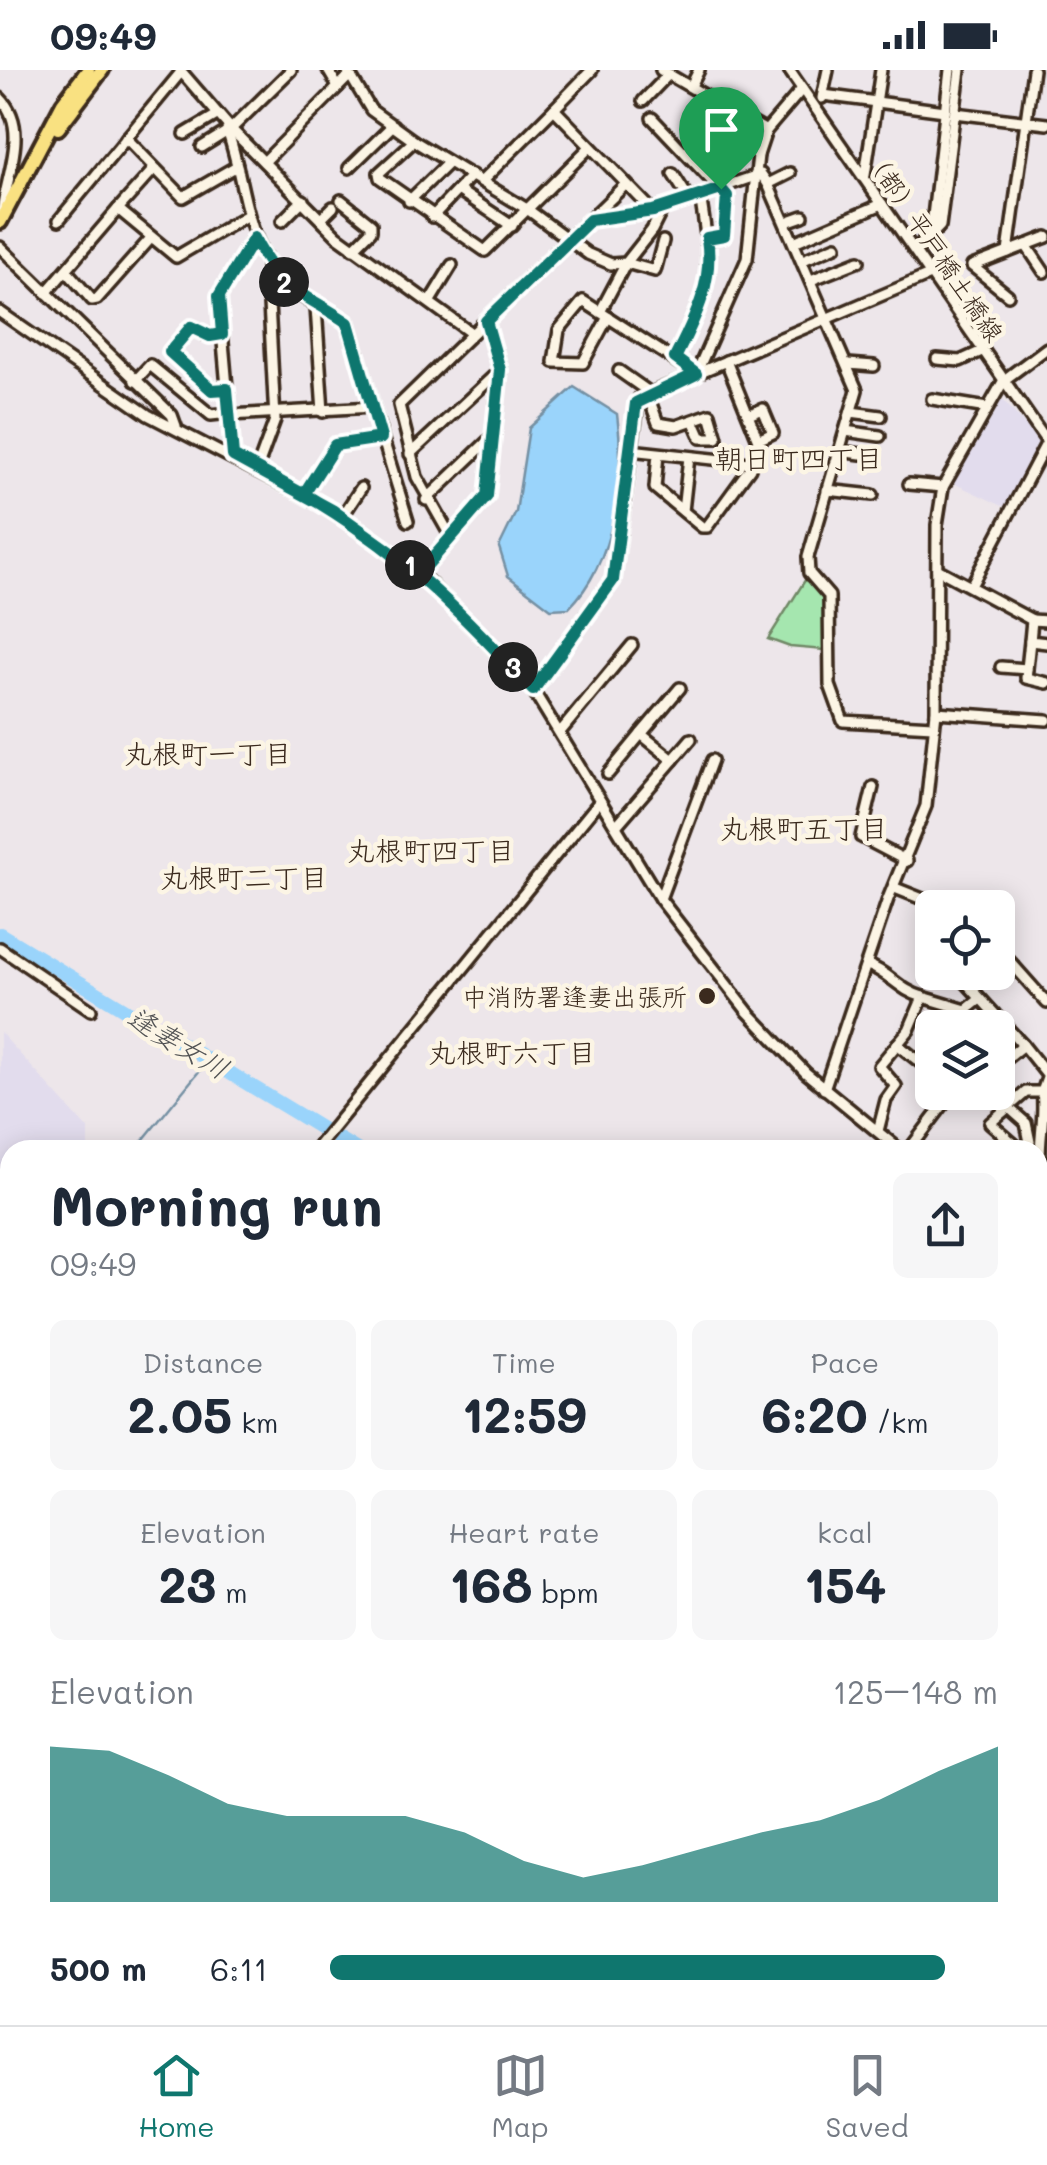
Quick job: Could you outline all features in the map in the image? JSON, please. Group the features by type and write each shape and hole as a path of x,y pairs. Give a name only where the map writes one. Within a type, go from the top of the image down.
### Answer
{"highway":[{"path":"0,222 42,150 64,102 88,70"},
{"path":"42,150 102,70"}],"street":[{"path":"202,147 229,130 291,70"},
{"path":"328,70 338,87"},
{"path":"483,180 592,70"},
{"path":"692,86 699,70"},
{"name":"（都）平戸橋土橋線","path":"789,70 1047,442"},
{"path":"816,109 828,70"},
{"path":"865,175 881,70"},
{"path":"916,251 930,242 940,226 950,70"},
{"path":"950,112 960,70"},
{"path":"1008,252 1033,70"},
{"path":"60,220 180,71 229,130 353,249 472,333"},
{"path":"264,162 348,72 372,110 414,141 447,164 483,180 568,240 610,264 654,271 663,241"},
{"path":"643,101 665,72 766,130"},
{"path":"696,374 747,259 758,154 766,130 802,89"},
{"path":"823,95 1047,124"},
{"path":"0,98 10,112 15,140 0,222"},
{"path":"554,109 626,184 658,210"},
{"path":"737,113 728,132 758,154"},
{"path":"185,134 217,115"},
{"path":"652,118 727,196 724,235 707,238"},
{"path":"349,168 393,125"},
{"path":"229,130 246,216 267,264 316,307 348,323 408,520"},
{"path":"126,138 183,197 237,166"},
{"path":"414,141 379,173 409,201 481,251 512,226 590,147"},
{"path":"409,201 447,164"},
{"path":"46,293 154,169"},
{"path":"768,184 790,173"},
{"path":"673,174 695,197 711,267 700,308 675,358"},
{"path":"590,220 658,210 760,174 768,184 857,390 826,490 808,570 829,596 830,685 842,721 933,726"},
{"path":"432,217 472,175"},
{"path":"451,537 426,500 399,406 626,184"},
{"path":"458,190 512,226"},
{"path":"282,221 303,200"},
{"path":"321,219 337,203 371,224 371,231 353,249"},
{"path":"794,242 882,204"},
{"path":"118,209 176,257 246,216"},
{"path":"658,210 626,264 604,314 583,364 554,362 558,330 583,300 604,314 675,358 696,374"},
{"path":"786,222 803,216"},
{"path":"1008,296 972,266 1047,237"},
{"path":"66,270 92,300 97,299 152,238"},
{"path":"233,456 219,296 254,238"},
{"path":"1026,245 1044,272"},
{"path":"802,260 836,246"},
{"path":"0,247 172,416 176,427"},
{"path":"811,280 858,261"},
{"path":"257,470 275,415 267,264"},
{"path":"430,300 452,265"},
{"path":"533,690 613,580 636,403 932,274"},
{"path":"316,307 323,412"},
{"path":"0,312 130,403 304,494 420,573 533,690 660,899 748,1012 824,1089 888,1140"},
{"path":"420,573 487,496 500,370 486,321"},
{"path":"222,334 210,336 191,327 170,352 212,390 227,389"},
{"path":"824,1089 926,806 936,712 938,507 943,487 1004,380 1047,348"},
{"path":"937,359 960,361 982,351"},
{"path":"726,361 748,415"},
{"path":"848,364 874,366"},
{"path":"135,381 150,365 210,415 275,415 373,407"},
{"path":"410,454 500,370"},
{"path":"620,371 647,395 658,424 676,426 693,420"},
{"path":"932,399 986,408"},
{"path":"851,412 881,416"},
{"path":"1036,429 1047,422"},
{"path":"845,431 880,436"},
{"path":"426,500 494,435"},
{"path":"304,494 335,445 381,438"},
{"path":"971,586 1047,442"},
{"path":"630,450 750,463 750,468 707,527 655,488 658,454"},
{"path":"839,451 861,454"},
{"path":"683,511 689,457"},
{"path":"909,484 943,487"},
{"path":"342,517 361,488"},
{"path":"826,490 873,495"},
{"path":"937,569 1012,613 1047,621"},
{"path":"1032,620 1028,681 1047,683"},
{"path":"1030,641 1047,643"},
{"path":"561,731 632,645"},
{"path":"1001,667 1027,670"},
{"path":"608,774 680,688"},
{"path":"936,712 1047,720"},
{"path":"641,734 673,760"},
{"path":"616,826 691,739"},
{"path":"660,899 712,760"},
{"path":"873,787 861,837 907,860"},
{"path":"323,1140 599,802"},
{"path":"895,888 915,896"},
{"path":"0,948 91,1010"},
{"path":"868,964 892,978 902,992 966,1010 980,998"},
{"path":"1015,967 1047,1004"},
{"path":"973,990 1047,1076 1042,1092 1044,1140"},
{"path":"878,1132 886,1100 896,1086 879,1066 897,1044 923,998"},
{"path":"897,1044 915,1058"},
{"path":"1015,1051 1023,1045"},
{"path":"1011,1140 990,1122 1026,1092 1042,1092"},
{"path":"917,1140 939,1110"},
{"path":"1011,1110 1026,1123 1030,1140"}],"shaded area":[{"path":"1003,400 1042,444 1007,508 951,482 995,402"},
{"path":"0,1032 88,1129 88,1140 0,1140"}],"green space":[{"path":"807,577 825,596 824,650 790,647 768,639"}],"water":[{"path":"574,387 617,414 618,491 607,543 585,589 569,608 551,609 508,576 499,547 516,512 529,428"}],"waterway":[{"name":"逢妻女川","path":"0,934 340,1140"},
{"path":"143,1140 209,1059"}],"place":[{"name":"中消防署逢妻出張所","path":"707,996"}],"district":[{"name":"朝日町四丁目","path":"799,458"},
{"name":"丸根町一丁目","path":"208,753"},
{"name":"丸根町五丁目","path":"804,828"},
{"name":"丸根町四丁目","path":"431,850"},
{"name":"丸根町二丁目","path":"244,877"},
{"name":"丸根町六丁目","path":"512,1052"}],"route":[{"path":"721,189 653,211 590,220 486,321 500,370 487,496 420,573 332,510 233,456 227,389 212,390 170,352 191,327 210,336 222,334 219,296 254,238 267,264 286,284 316,307 348,323 381,438 335,445 304,494 332,510 384,545 420,573 533,690 613,580 619,559 638,398 696,374 675,358 700,308 711,267 707,238 724,235 727,196 721,189"}]}
